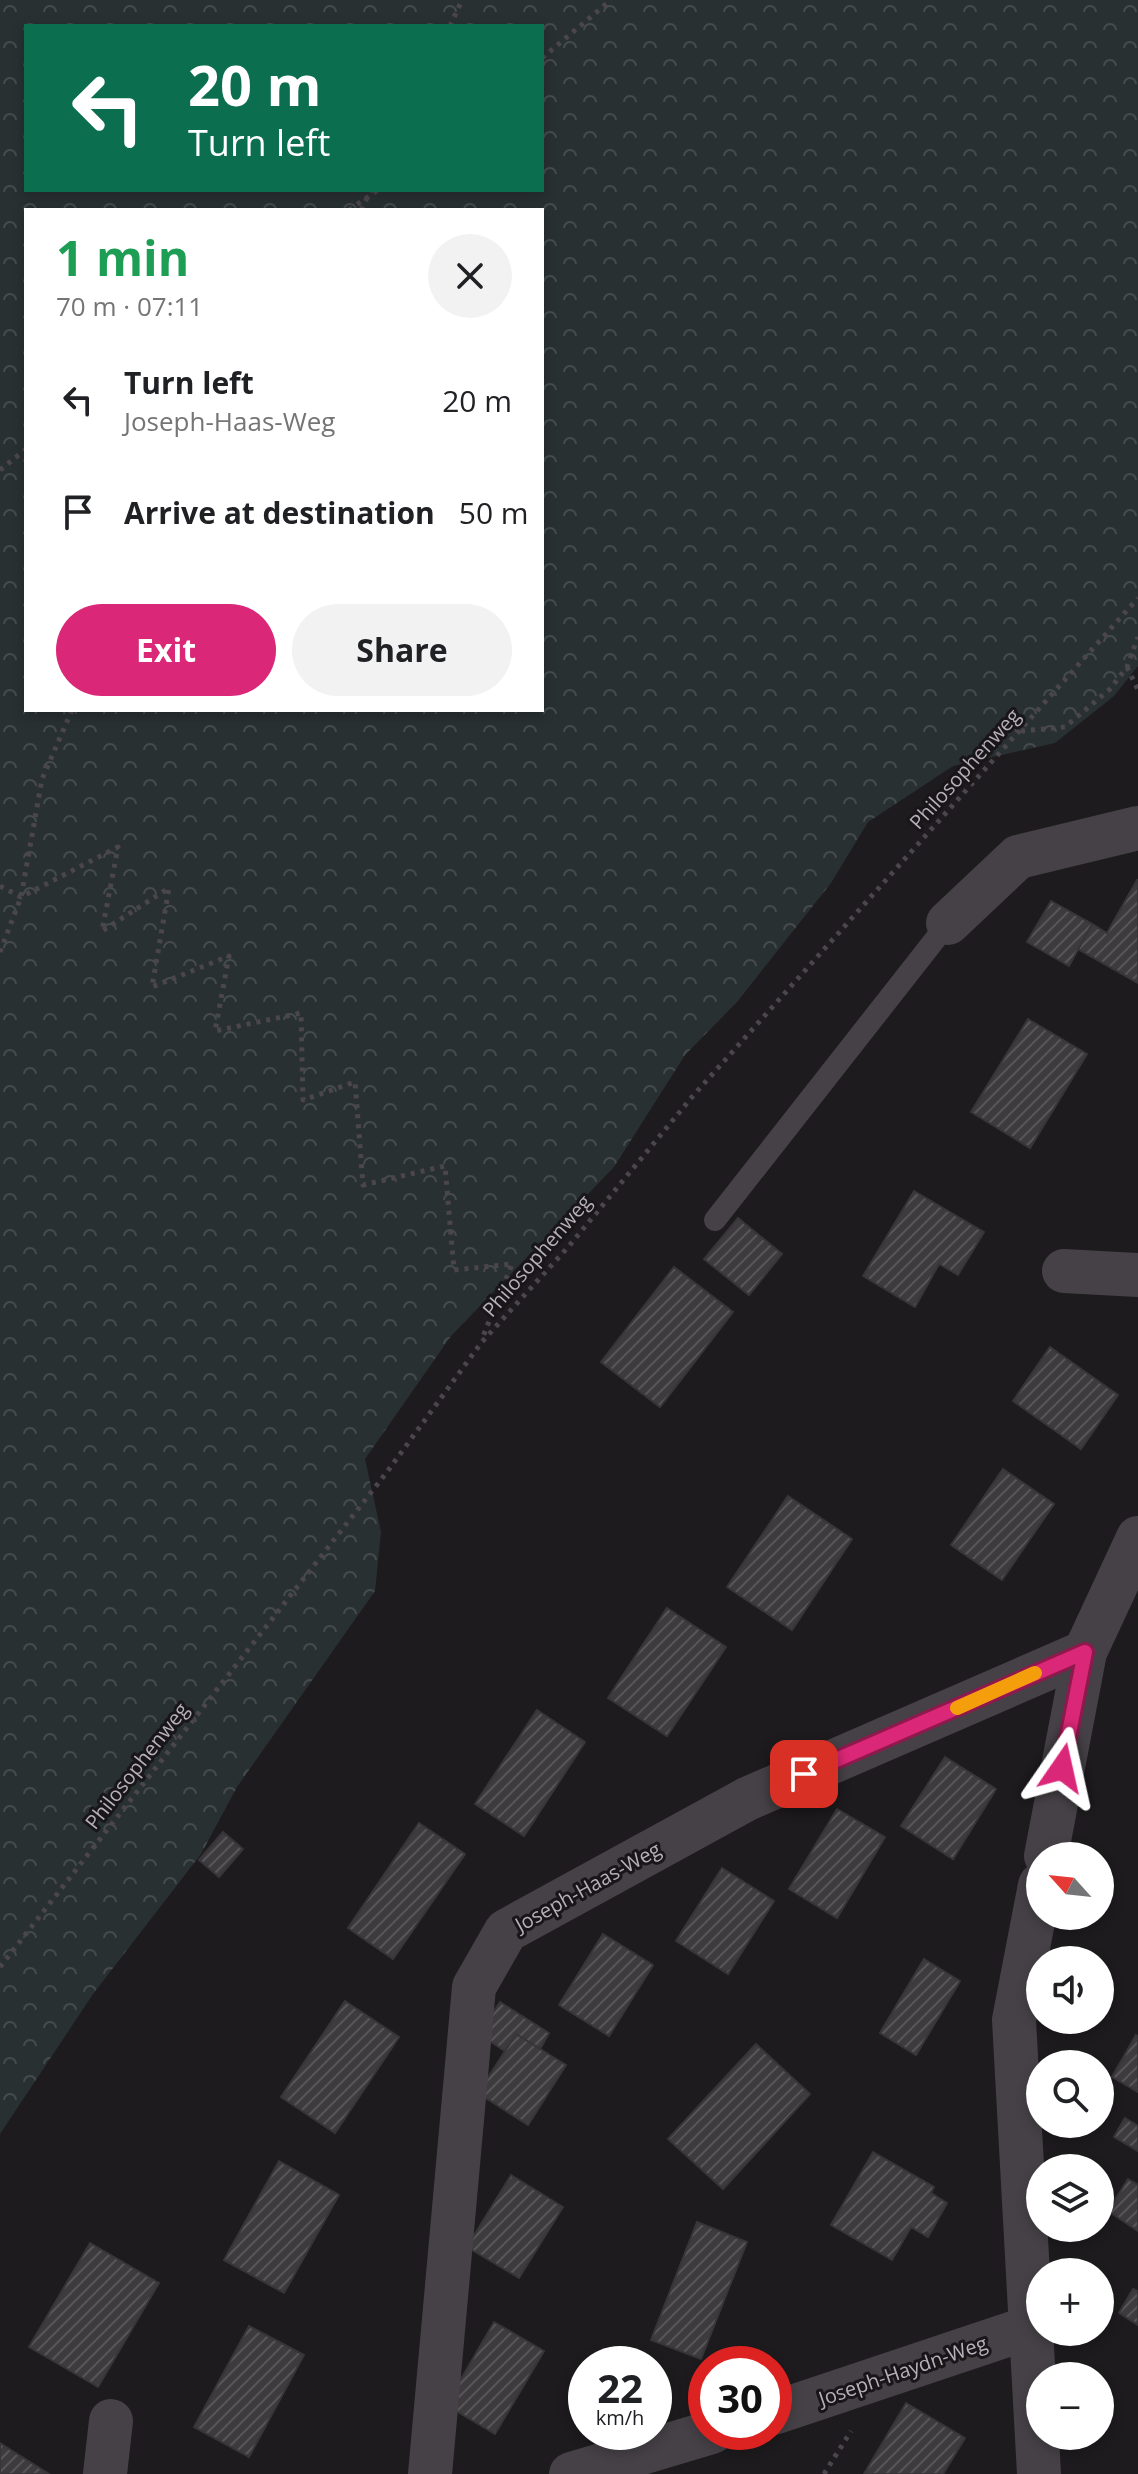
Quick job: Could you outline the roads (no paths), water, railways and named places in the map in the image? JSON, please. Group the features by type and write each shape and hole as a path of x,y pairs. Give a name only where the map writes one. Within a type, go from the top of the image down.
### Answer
{"street":[{"path":"948,923 1018,857 1138,828"},
{"path":"1064,1271 1138,1275"},
{"path":"1049,1842 1085,1652 1138,1538"},
{"name":"Joseph-Haas-Weg","path":"430,2474 474,1987 506,1931 747,1799 1085,1652"},
{"path":"1027,2258 1014,2020 1031,1930"},
{"name":"Joseph-Haydn-Weg","path":"792,2407 1026,2329"},
{"path":"1032,2346 1039,2474"},
{"path":"105,2474 111,2421"},
{"path":"581,2473 688,2440"}],"lane":[{"path":"715,1220 948,923"}]}
